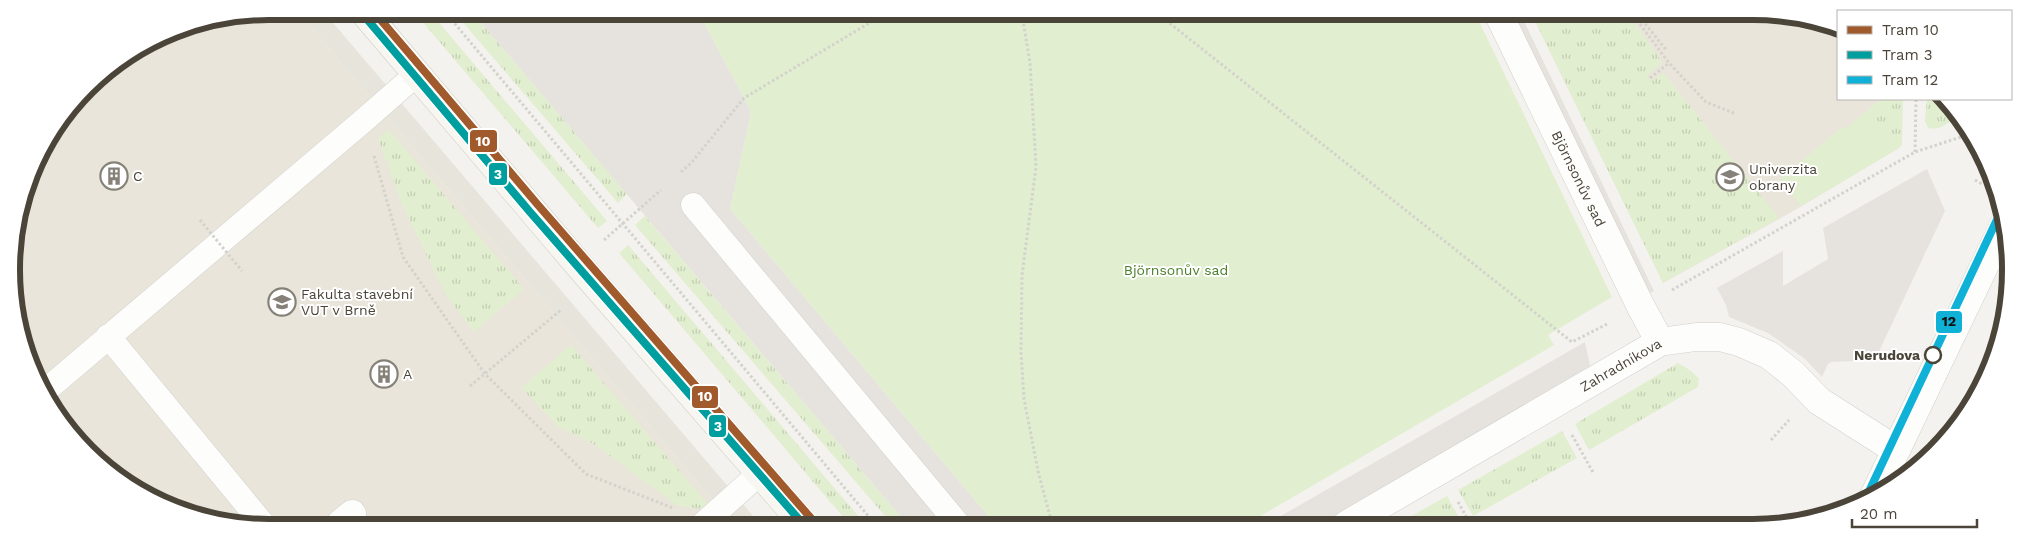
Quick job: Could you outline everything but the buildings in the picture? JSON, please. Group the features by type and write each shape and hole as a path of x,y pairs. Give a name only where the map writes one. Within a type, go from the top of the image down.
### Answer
{"main road":[{"path":"371,20 576,263 800,519"}],"street":[{"name":"Björnsonův sad","path":"1500,20 1660,342"},
{"path":"1880,484 2000,235"},
{"name":"Zahradníkova","path":"1356,519 1660,342 1696,337 1720,337 1739,342 1769,355 1793,374 1819,401 1896,450"}],"lane":[{"path":"50,388 108,336 364,121 411,79 417,76"},
{"path":"693,205 954,519"},
{"path":"108,336 258,518"},
{"path":"708,519 760,473"}],"path":[{"path":"452,20 871,519"},
{"path":"678,175 692,162 744,98 874,20"},
{"path":"1023,20 1030,63 1036,167 1022,275 1021,352 1026,408 1038,471 1051,519"},
{"path":"1166,20 1572,342 1641,307 1915,152 1963,136"},
{"path":"1637,20 1669,63 1706,102 1736,114"},
{"path":"1642,20 1667,51"},
{"path":"1650,78 1669,63"},
{"path":"1915,152 1916,100"},
{"path":"364,121 403,257 485,374 586,474 698,519"},
{"path":"1975,180 1982,184"},
{"path":"605,240 664,187"},
{"path":"200,220 242,271"},
{"path":"470,386 561,310"},
{"path":"1554,404 1594,474"},
{"path":"1771,440 1792,417"}],"shaded area":[{"path":"305,20 331,20 756,519 729,519"},
{"name":"Fakulta stavební VUT v Brně","path":"305,20 729,519 270,519 237,517 189,506 145,486 105,457 82,434 53,394 39,365 33,350 22,302 20,270 25,221 33,189 53,145 93,93 131,62 159,46 189,33 237,22"},
{"path":"479,20 703,20 751,112 730,209 991,519 903,519"},
{"path":"1507,20 1523,20 1654,291 1642,297"},
{"name":"Univerzita obrany","path":"1534,20 1752,20 1785,22 1837,35 1837,100 1880,100 1868,110 1899,148 1790,213 1663,283"},
{"path":"1927,169 1945,211 1875,360 1831,362 1828,364 1822,377 1805,359 1768,333 1729,317 1726,305 1717,288 1783,251 1783,286 1828,259 1823,228"},
{"path":"1585,342 1592,375 1341,519 1275,519"}],"green space":[{"path":"421,20 437,20 607,221 598,228"},
{"path":"461,20 479,20 627,194 618,203"},
{"name":"Björnsonův sad","path":"703,20 1478,20 1612,297 1548,335 1554,345 1255,519 991,519 730,209 751,112"},
{"path":"1534,20 1633,20 1662,62 1647,76 1653,81 1663,72 1779,218 1663,283"},
{"path":"1880,100 1903,100 1902,145 1899,148 1868,110"},
{"path":"1927,100 1935,100 1952,120 1941,127 1933,129 1928,128 1925,121"},
{"path":"1868,110 1899,148 1801,206 1779,179 1842,127 1844,129"},
{"path":"389,130 524,289 474,332 446,295 402,205 378,138"},
{"path":"645,216 903,519 888,519 635,225"},
{"path":"628,245 861,519 845,519 619,253"},
{"path":"571,345 713,510 678,506 592,443 559,427 521,388"},
{"path":"1678,363 1691,371 1699,379 1698,387 1589,450 1575,424"},
{"path":"1562,431 1577,458 1473,516 1458,490"},
{"path":"1447,496 1460,519 1406,519"}],"tram line":[{"name":"3","path":"368,20 530,212 799,519"},
{"name":"10","path":"381,20 538,205 812,519"},
{"name":"12","path":"1870,490 1997,220"}],"place":[{"name":"C","path":"114,176"},
{"name":"Univerzita obrany","path":"1730,177"},
{"name":"Fakulta stavební VUT v Brně","path":"282,302"},
{"name":"Nerudova","path":"1933,355"},
{"name":"A","path":"384,374"}]}
